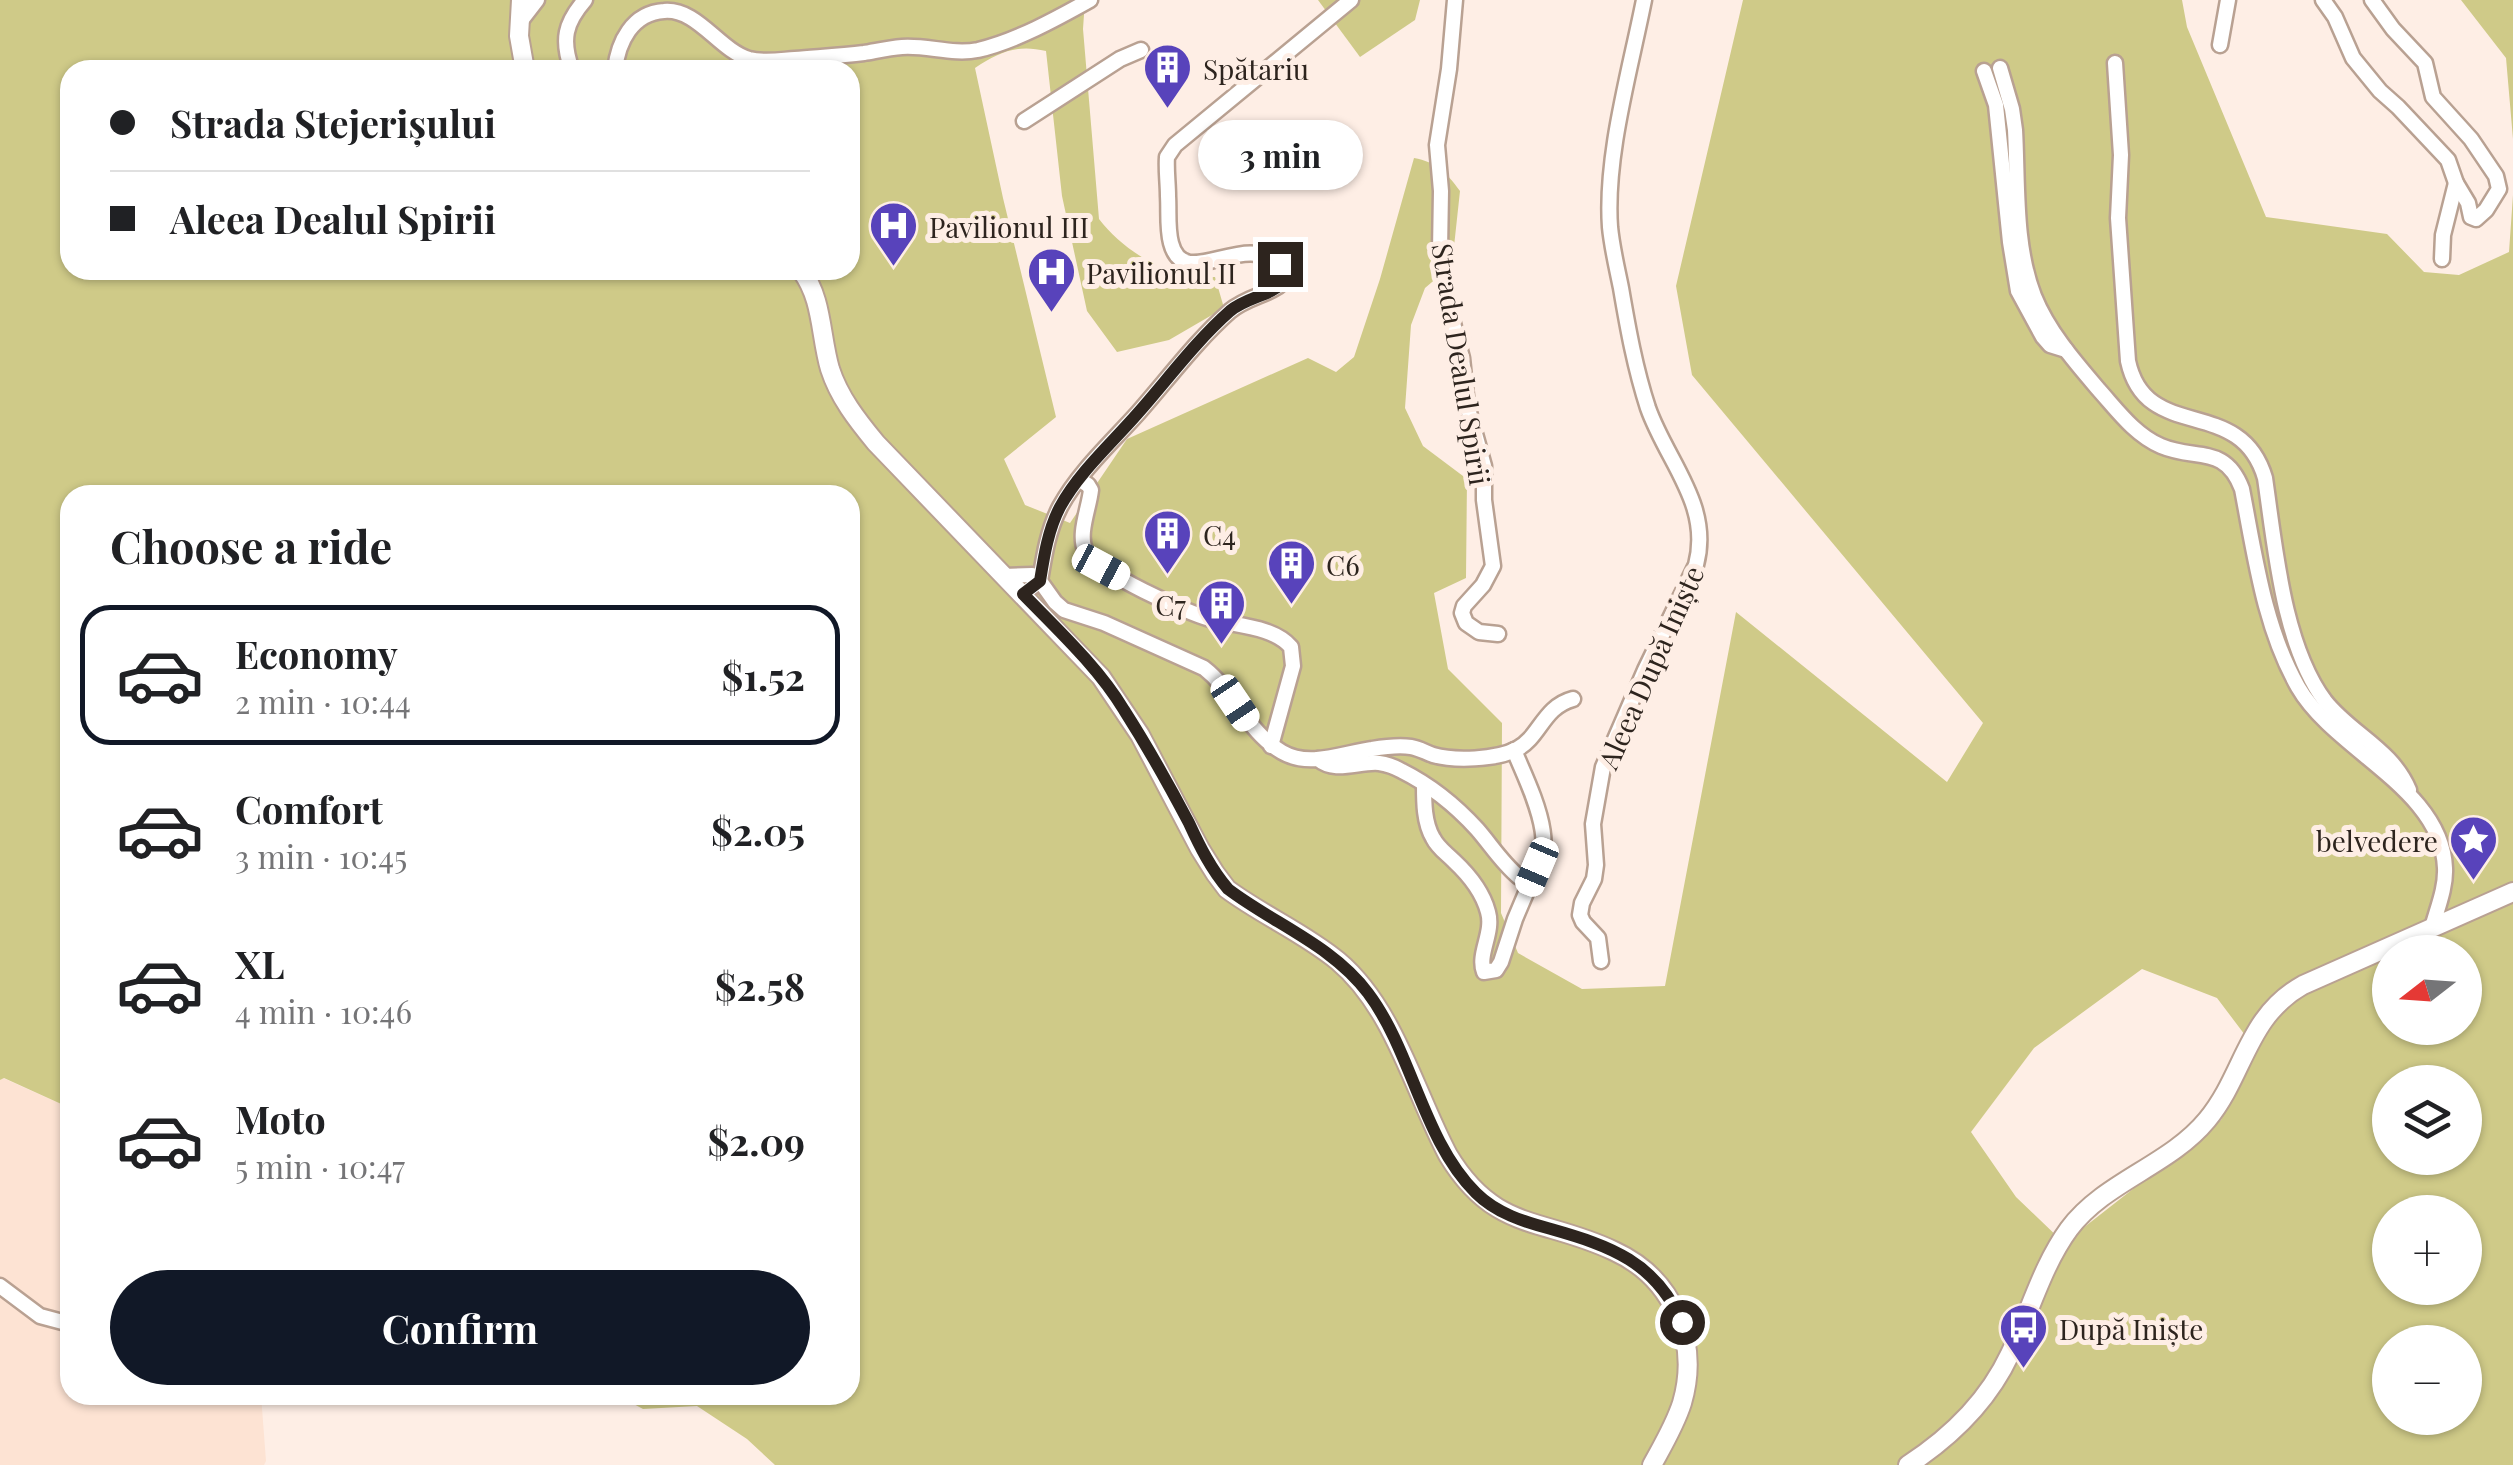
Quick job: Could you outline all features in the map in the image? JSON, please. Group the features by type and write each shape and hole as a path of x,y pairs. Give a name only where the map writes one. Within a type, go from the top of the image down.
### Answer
{"main road":[{"path":"522,0 518,36 524,60"},
{"path":"807,280 819,310 830,368 850,411 876,443 1101,677 1122,705 1200,848 1228,889 1338,960 1370,995 1448,1155 1476,1193 1509,1216 1593,1242 1628,1258 1646,1270 1666,1293 1682,1322 1687,1368 1680,1410 1652,1465"},
{"path":"1908,1465 1957,1427 1997,1379 2048,1265 2069,1229 2098,1198 2170,1151 2206,1121 2258,1026 2273,1007 2303,985 2513,892"}],"street":[{"path":"519,23 537,0"},
{"path":"569,60 566,32 572,14 585,0"},
{"path":"616,60 628,31 637,21 661,11 670,10 689,18 744,57 770,60 900,47 980,50 1047,24 1090,0"},
{"path":"1023,594 1040,581 1060,507 1080,480 1170,374 1230,312 1284,282 1280,264 1263,254 1241,253 1188,265 1179,260 1170,242 1167,157 1175,145 1351,0"},
{"name":"Strada Dealul Spirii","path":"1455,0 1449,70 1436,145 1442,269 1462,358 1467,405 1482,456 1493,566 1462,613 1466,623 1479,632 1498,634"},
{"name":"Aleea După Iniște","path":"1601,962 1598,938 1580,915 1594,878 1593,824 1603,767 1696,565 1701,528 1696,508 1650,413 1635,365 1610,230 1612,161 1644,0"},
{"path":"2220,45 2228,0"},
{"path":"2323,0 2353,58 2448,160 2455,175 2442,235 2442,259"},
{"path":"2372,0 2425,63 2432,97 2453,118 2496,176 2499,189 2476,219 2456,184"},
{"path":"1024,121 1120,59 1141,50"},
{"path":"2114,62 2121,155 2118,218 2131,374 2148,399 2161,408 2236,434 2252,449 2265,478 2283,592 2310,677 2334,711 2398,768 2412,798"},
{"path":"2066,350 2050,345 2038,331 2016,280 1992,69 2012,109 2022,240 2028,276 2042,312 2066,350 2146,438 2162,447 2214,457 2234,470 2242,489 2271,622 2299,689 2319,717 2412,798 2436,834 2445,864 2432,928"},
{"path":"1080,480 1091,490 1084,530 1086,552 1101,567 1186,611 1278,636 1291,647 1293,666 1271,746"},
{"path":"1004,576 1032,576 1055,602 1072,614 1104,622 1204,668 1217,678 1252,729 1271,746 1300,760 1390,746 1436,756 1487,757 1514,750 1551,710 1572,699"},
{"path":"1424,785 1429,830 1435,842 1466,873 1486,905 1489,937 1482,961 1484,972 1496,970 1544,842 1540,818 1514,750"},
{"path":"1318,758 1334,767 1379,763 1392,766 1451,803 1519,876 1537,867"},
{"path":"0,1286 40,1316 60,1321"}],"shaded area":[{"path":"0,0 1085,0 1083,29 1099,219 1126,246 1160,267 1195,277 1215,277 1224,308 1169,340 1117,352 1087,311 1062,196 1046,51 1009,51 975,68 1056,417 1004,459 1025,505 1070,523 1127,439 1308,358 1336,372 1354,357 1414,158 1435,165 1460,191 1452,265 1425,288 1411,325 1405,408 1423,446 1467,479 1466,578 1434,593 1448,669 1502,723 1501,913 1518,953 1582,989 1665,986 1736,612 1947,782 1983,723 1692,375 1676,286 1743,0 2182,0 2187,27 2266,217 2387,234 2424,272 2459,275 2509,252 2513,195 2513,1465 775,1465 747,1439 697,1406 643,1409 636,1405 860,1405 860,485 60,485 60,1103 4,1078 0,1080","holes":["2142,969 2217,998 2251,1043 2243,1077 2221,1120 2064,1243 2016,1197 1971,1132 2034,1048"]},
{"path":"1318,0 1420,0 1415,20 1360,57"},
{"path":"2461,0 2513,0 2513,139 2506,58"},
{"path":"0,1080 60,1104 60,1405 262,1405 264,1465 0,1465"}],"place":[{"name":"Spătariu","path":"1168,110"},
{"name":"Pavilionul III","path":"894,268"},
{"name":"Pavilionul II","path":"1051,314"},
{"name":"C4","path":"1168,576"},
{"name":"C6","path":"1291,606"},
{"name":"C7","path":"1221,646"},
{"name":"belvedere","path":"2473,882"},
{"name":"După Iniște","path":"2024,1370"}],"route":[{"path":"1280,264 1284,282 1280,287 1250,298 1230,312 1170,374 1080,480 1060,507 1044,554 1040,581 1023,594 1122,705 1215,874 1238,897 1338,960 1370,995 1448,1155 1476,1193 1509,1216 1593,1242 1628,1258 1657,1281 1682,1322"}]}
